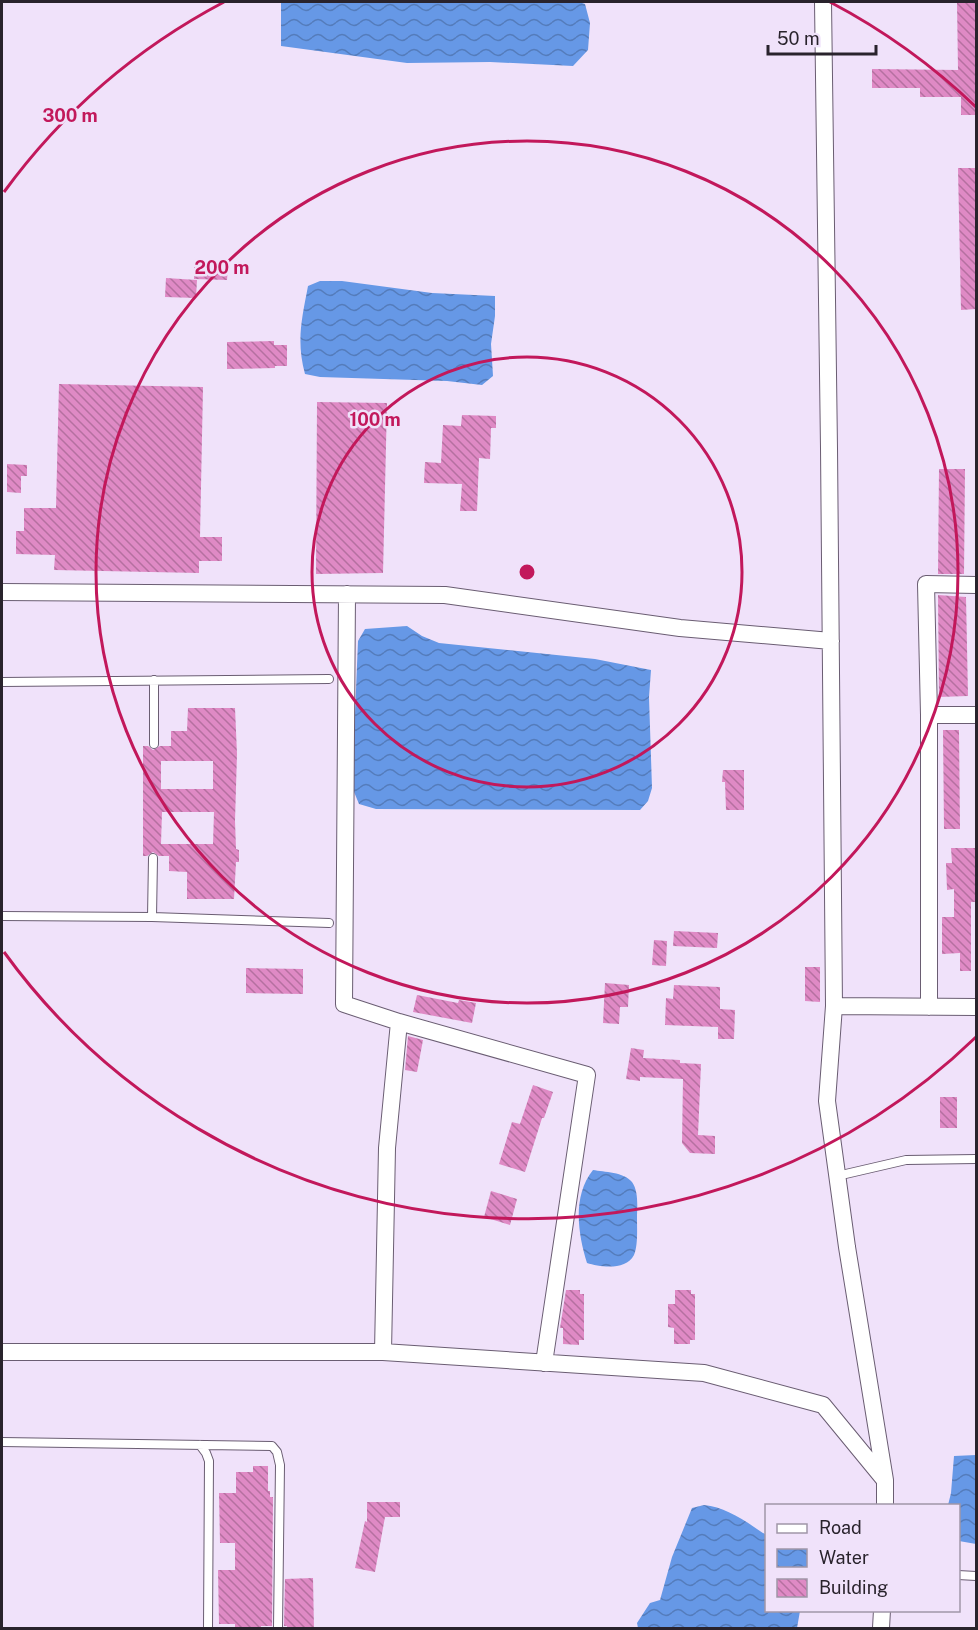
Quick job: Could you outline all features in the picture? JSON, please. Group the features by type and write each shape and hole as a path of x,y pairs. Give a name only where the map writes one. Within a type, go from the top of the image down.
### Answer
{"street":[{"path":"823,2 834,1006 827,1101 885,1480 885,1504"},
{"path":"929,1007 929,715 926,585 976,585"},
{"path":"2,592 445,595 680,628 831,641"},
{"path":"347,594 344,1004 399,1022 587,1075 544,1363"},
{"path":"929,715 976,715"},
{"path":"834,1006 976,1007"},
{"path":"383,1352 387,1148 399,1022"},
{"path":"2,1352 383,1352 704,1372 823,1405 885,1480"},
{"path":"881,1629 882,1612"}],"lane":[{"path":"2,682 330,679"},
{"path":"154,680 154,744"},
{"path":"152,917 153,858"},
{"path":"2,916 152,917 328,923"},
{"path":"837,1176 906,1160 976,1159"},
{"path":"2,1442 272,1446 278,1452 280,1465 278,1629"},
{"path":"200,1445 209,1461 208,1629"},
{"path":"960,1575 976,1576"}],"water":[{"path":"281,2 579,2 585,4 590,23 588,50 573,66 490,62 407,63 281,46"},
{"path":"320,281 342,281 432,293 495,296 491,344 493,376 482,385 447,381 320,377 305,374 300,340 304,309 308,286"},
{"path":"407,626 439,643 595,659 651,670 649,697 652,788 648,801 640,810 376,809 359,804 352,787 358,641 365,629"},
{"path":"593,1170 624,1176 632,1182 636,1190 637,1242 635,1251 630,1260 619,1266 599,1266 587,1263 584,1252 579,1228 580,1203 586,1180"},
{"path":"976,1455 976,1544 960,1541 960,1504 948,1504 954,1456"},
{"path":"704,1505 713,1506 729,1512 765,1534 765,1612 800,1612 797,1628 638,1628 637,1623 650,1603 660,1600 672,1557 692,1508"}],"building":[{"path":"957,2 976,2 976,115 961,115 961,97 920,97 920,88 872,88 872,69 958,70"},
{"path":"958,168 976,168 976,309 961,310"},
{"path":"194,266 228,267 227,280 194,279"},
{"path":"166,278 197,280 196,298 165,297"},
{"path":"274,341 274,345 287,345 287,366 227,369 227,342"},
{"path":"59,384 203,387 200,537 222,537 222,561 199,561 199,573 54,570 55,555 16,554 16,531 24,531 24,508 56,508"},
{"path":"317,402 387,403 383,573 316,574"},
{"path":"462,415 496,416 496,428 491,428 490,459 479,458 477,511 460,511 462,484 424,483 425,462 441,463 443,425 461,426"},
{"path":"7,464 27,465 27,476 21,476 21,493 7,492"},
{"path":"939,469 965,469 964,574 938,574"},
{"path":"938,595 966,597 968,696 939,697"},
{"path":"188,708 235,708 237,754 235,821 239,862 236,862 234,899 187,899 187,872 169,871 169,856 159,856 153,852 143,856 143,746 148,746 153,750 160,746 171,746 171,731 187,731","holes":["161,761 213,761 213,789 161,789","162,812 214,812 213,844 161,844"]},
{"path":"943,730 959,730 960,829 944,829"},
{"path":"723,770 744,770 744,810 726,810 725,782 722,782"},
{"path":"951,848 975,848 976,854 976,902 971,902 971,971 960,971 960,953 942,954 942,917 954,917 954,889 947,890 946,863 952,863"},
{"path":"674,931 718,933 717,948 673,946"},
{"path":"654,940 667,941 666,966 652,965"},
{"path":"805,967 820,967 820,1002 805,1001"},
{"path":"246,968 303,969 303,994 246,993"},
{"path":"605,983 629,985 628,1007 620,1007 619,1024 603,1023"},
{"path":"674,985 720,987 720,1009 735,1010 734,1039 718,1039 718,1027 665,1025 666,998 673,999"},
{"path":"417,995 458,1003 459,1000 476,1003 472,1023 413,1012"},
{"path":"408,1036 423,1040 417,1072 405,1070"},
{"path":"631,1048 644,1050 643,1058 680,1060 680,1063 701,1064 698,1135 715,1136 715,1154 690,1153 682,1143 683,1079 640,1077 640,1081 626,1079"},
{"path":"533,1085 553,1092 525,1172 499,1164 512,1122 520,1124"},
{"path":"940,1097 957,1097 957,1128 940,1128"},
{"path":"491,1191 517,1199 510,1225 484,1217"},
{"path":"566,1290 580,1290 580,1294 584,1294 584,1340 579,1340 579,1345 563,1344 563,1328 560,1328"},
{"path":"675,1290 691,1290 691,1294 695,1294 695,1340 690,1340 690,1344 674,1344 674,1328 668,1327 668,1304 675,1304"},
{"path":"253,1466 268,1466 268,1491 270,1491 270,1497 273,1497 272,1626 261,1626 261,1629 235,1629 235,1624 219,1624 218,1570 235,1570 235,1543 220,1543 219,1493 236,1493 236,1472 253,1472"},
{"path":"367,1502 400,1502 400,1517 385,1517 375,1572 355,1568 365,1521 367,1522"},
{"path":"313,1578 314,1629 287,1629 287,1626 284,1626 285,1579"}]}
